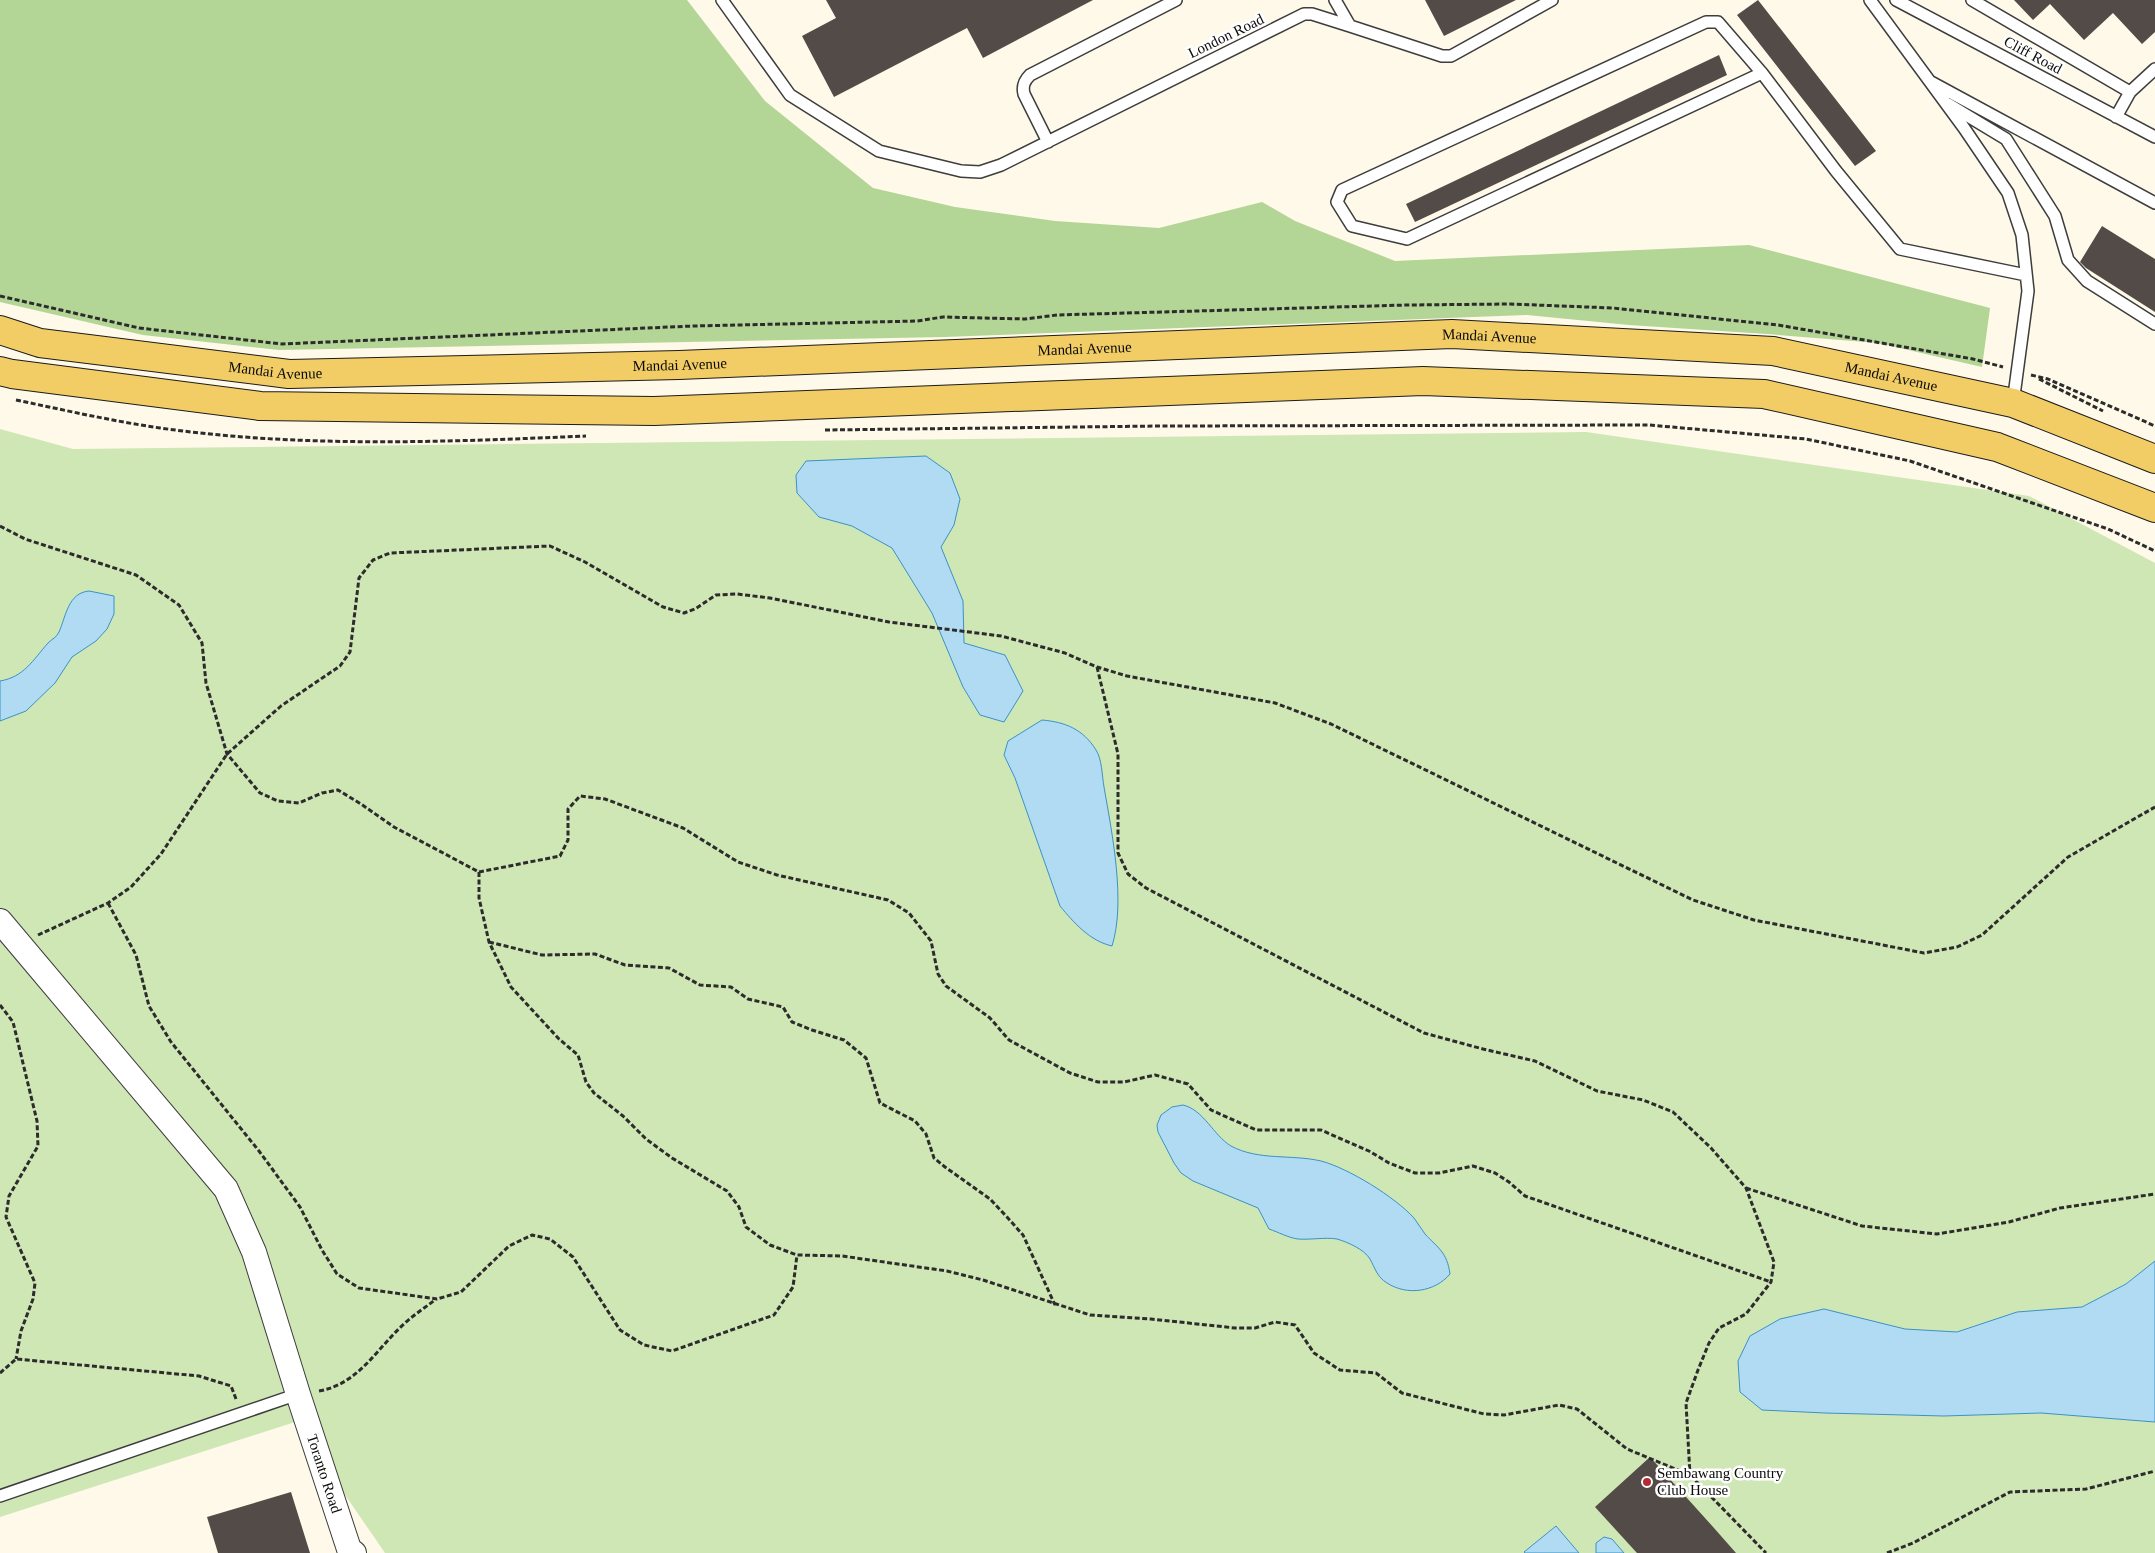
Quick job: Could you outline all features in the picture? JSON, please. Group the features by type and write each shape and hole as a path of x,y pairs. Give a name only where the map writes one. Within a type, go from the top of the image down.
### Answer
{"main road":[{"name":"Mandai Avenue","path":"0,330 40,343 289,374 679,365 1452,334 1773,351 2013,403 2155,459"},
{"path":"0,370 12,374 260,406 654,411 1423,381 1764,394 1997,447 2155,508"}],"street":[{"name":"Toranto Road","path":"0,920 18,944 226,1189 254,1252 298,1394 351,1552"}],"lane":[{"name":"London Road","path":"722,0 790,95 879,151 961,171 980,172 1001,165 1304,14 1312,14 1442,56 1451,56 1552,0"},
{"path":"1048,142 1024,94 1023,85 1030,75 1176,0"},
{"path":"1336,0 1350,26"},
{"path":"1870,0 2008,193 2022,236 2028,291 2013,403"},
{"name":"Cliff Road","path":"1896,0 2155,137"},
{"path":"1972,0 2130,92"},
{"path":"1762,73 1407,239 1352,226 1337,202 1342,190 1706,22 1718,22 1762,73 1846,184 1900,249 2026,275"},
{"path":"2116,117 2130,92 2155,68"},
{"path":"1928,80 2155,203"},
{"path":"1944,102 2006,139 2055,216 2068,260 2087,282 2155,324"},
{"path":"0,1496 298,1394"}],"path":[{"path":"2032,375 2111,415"},
{"path":"10,400 160,428 275,439 431,442 588,436"},
{"path":"824,430 1160,426 1649,425 1806,439 1910,461 2108,529 2155,551"},
{"path":"0,526 25,539 136,575 179,605 202,643 206,683 227,754 260,793 278,801 299,803 322,793 338,790 362,804 394,827 479,872 560,856 568,840 568,809 580,796 605,800 683,828 738,862 777,875 888,900 909,913 931,941 938,974 946,986 990,1018 1009,1040 1070,1073 1098,1082 1124,1082 1154,1075 1188,1084 1212,1110 1256,1130 1321,1130 1369,1151 1389,1163 1415,1173 1439,1173 1473,1166 1495,1173 1526,1196 1771,1282"},
{"path":"18,944 108,903 131,887 160,854 227,754 281,706 340,666 350,652 359,578 373,560 390,553 550,546 585,562 662,607 684,612 695,608 716,595 737,594 770,598 889,622 1001,636 1065,653 1097,667 1127,676 1275,703 1331,724 1693,900 1754,920 1924,953 1957,948 1982,934 2068,857 2155,807"},
{"path":"1097,667 1118,754 1118,854 1128,874 1146,888 1424,1033 1483,1049 1535,1060 1597,1091 1643,1100 1673,1112 1711,1148 1746,1188 1774,1262 1771,1282 1746,1314 1719,1328 1709,1343 1686,1403 1690,1475"},
{"path":"479,872 479,898 489,942 511,987 560,1039 578,1055 586,1082 594,1094 623,1116 646,1139 672,1158 728,1191 739,1207 746,1227 770,1245 796,1255 842,1256 947,1271 984,1280 1090,1316 1152,1319 1235,1328 1255,1328 1275,1322 1295,1325 1314,1353 1340,1370 1376,1373 1402,1393 1484,1414 1504,1415 1559,1405 1577,1410 1627,1449 1690,1475 1766,1553"},
{"path":"108,903 136,955 148,1006 171,1042 259,1151 300,1207 322,1250 337,1274 359,1288 437,1299"},
{"path":"489,942 542,955 596,954 625,965 669,968 700,984 731,987 748,1000 783,1007 792,1022 844,1040 866,1058 880,1103 915,1121 926,1134 934,1158 990,1199 1023,1235 1056,1305"},
{"path":"0,1005 13,1022 38,1129 38,1146 9,1196 6,1217 35,1283 33,1299 21,1331 16,1359 0,1373"},
{"path":"1746,1188 1862,1226 1937,1234 2009,1222 2060,1208 2155,1194"},
{"path":"298,1394 331,1389 354,1378 405,1323 437,1299 461,1292 509,1246 532,1235 550,1240 573,1258 620,1330 644,1345 672,1351 774,1315 793,1287 796,1255"},
{"path":"16,1359 199,1376 231,1386 242,1414"},
{"path":"1887,1553 1913,1543 2010,1492 2086,1489 2155,1471"}],"green space":[{"path":"0,0 687,0 765,101 873,188 955,207 1055,221 1159,228 1262,202 1295,221 1395,261 1749,245 1990,308 1982,367 1878,343 1629,325 1527,315 944,337 279,350 143,335 0,302"},
{"path":"0,429 73,449 1586,432 2029,496 2155,563 2155,1553 385,1553 295,1422 0,1517"}],"water":[{"path":"926,456 950,473 960,499 954,525 941,547 963,601 964,643 1005,655 1023,691 1004,722 980,715 963,687 932,613 892,548 852,526 819,517 797,493 796,475 806,461"},
{"path":"89,591 114,596 114,614 107,629 96,641 72,657 55,683 26,711 0,721 0,681 16,676 27,667 48,643 56,637 69,606 76,596"},
{"path":"1042,720 1073,728 1091,743 1100,758 1114,846 1118,888 1118,909 1112,946 1090,936 1060,906 1015,778 1004,755 1008,741"},
{"path":"1183,1105 1197,1112 1219,1136 1231,1146 1242,1151 1253,1154 1321,1161 1344,1170 1370,1184 1395,1201 1414,1218 1425,1234 1444,1255 1450,1274 1437,1285 1429,1288 1412,1291 1403,1290 1387,1283 1381,1278 1367,1255 1355,1246 1337,1239 1295,1238 1269,1229 1258,1208 1193,1181 1181,1173 1174,1163 1158,1132 1157,1125 1161,1115 1172,1107"},
{"path":"2155,1261 2155,1422 2041,1413 1944,1416 1762,1410 1740,1392 1738,1361 1750,1336 1780,1319 1824,1309 1905,1329 1957,1332 2017,1312 2082,1307 2126,1284"},
{"path":"1556,1526 1579,1553 1524,1552"},
{"path":"1604,1537 1612,1539 1624,1553 1596,1553 1596,1543"}],"building":[{"path":"826,0 1093,0 983,58 967,28 834,97 802,36 836,18"},
{"path":"1425,0 1516,0 1444,36"},
{"path":"1758,0 1876,151 1855,166 1737,15"},
{"path":"2014,0 2155,0 2155,32 2142,44 2113,13 2084,40 2050,4 2033,20"},
{"path":"1719,55 1727,75 1415,222 1406,204"},
{"path":"2102,226 2155,259 2155,312 2086,268 2080,262"},
{"name":"Sembawang Country Club House","path":"1650,1457 1736,1553 1637,1553 1595,1507"},
{"path":"291,1492 310,1553 218,1553 207,1517"}],"place":[{"name":"Sembawang Country Club House","path":"1647,1482"}]}
